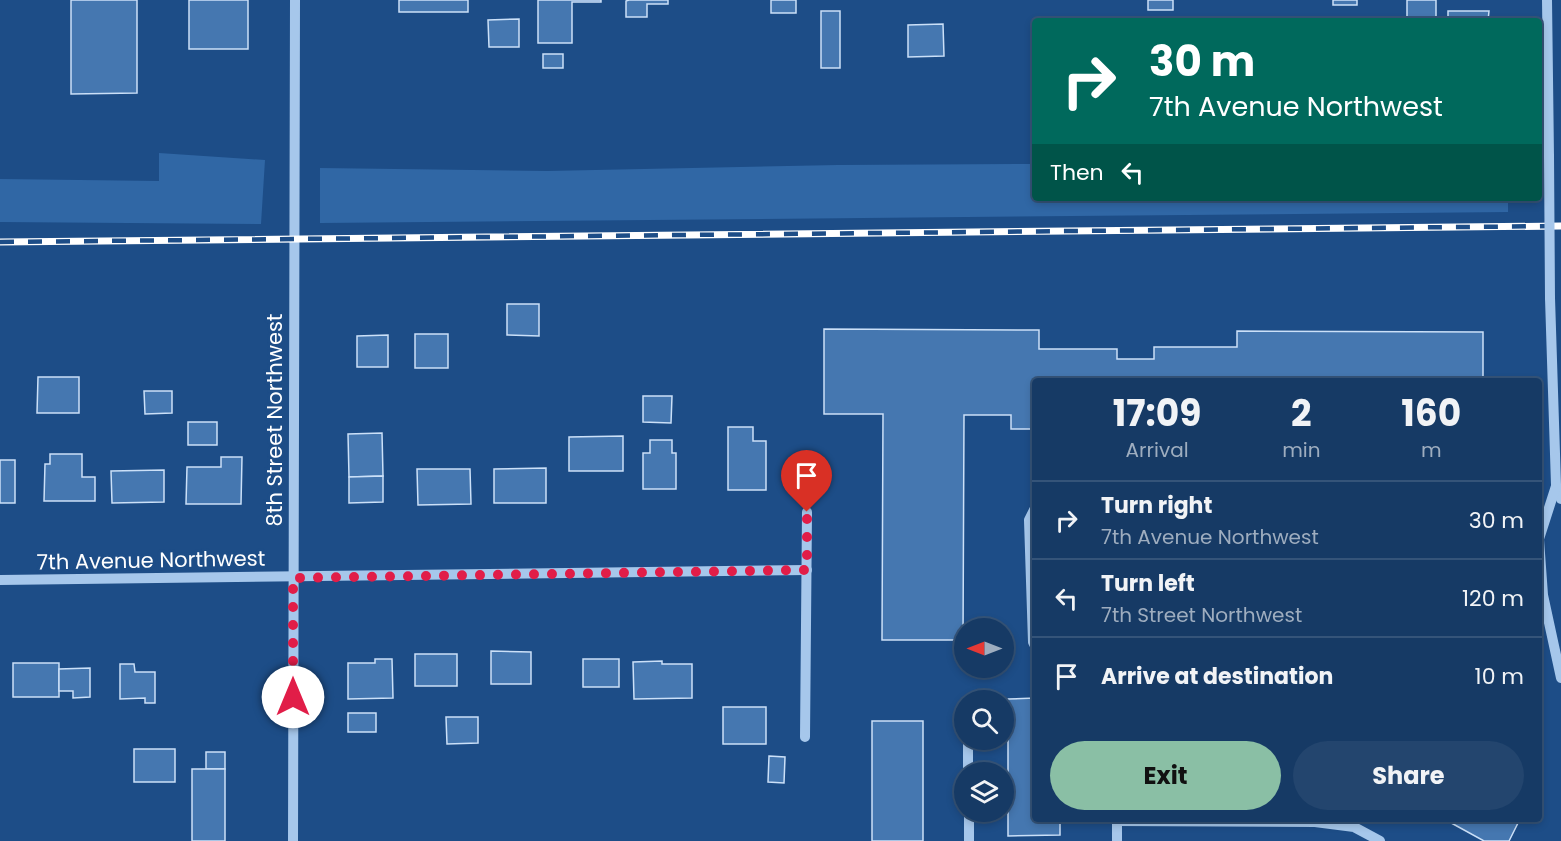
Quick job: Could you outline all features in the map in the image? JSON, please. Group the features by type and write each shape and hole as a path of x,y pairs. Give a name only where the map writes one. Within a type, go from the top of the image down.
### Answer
{"street":[{"name":"8th Street Northwest","path":"293,841 295,0"},
{"path":"1547,0 1550,298 1556,485 1561,499"},
{"path":"1542,529 1556,485"},
{"path":"805,737 807,512"},
{"path":"1032,514 1029,520 1032,612"},
{"name":"7th Avenue Northwest","path":"0,580 807,570"},
{"path":"1542,581 1561,678"},
{"path":"969,822 969,841"},
{"path":"1117,822 1117,841"},
{"path":"1315,822 1354,827 1380,841"}],"shaded area":[{"path":"159,153 265,160 261,224 0,222 0,179 159,181"},
{"path":"1032,164 1032,201 1508,201 1508,212 320,223 320,168 547,171 838,165"}],"building":[{"path":"71,0 137,0 137,93 71,94"},
{"path":"189,0 248,0 248,49 189,49"},
{"path":"399,0 468,0 468,12 399,12"},
{"path":"538,0 601,0 601,2 572,2 572,43 538,43"},
{"path":"668,0 668,4 647,4 647,17 626,17 626,1"},
{"path":"771,0 796,0 796,13 771,13"},
{"path":"1148,0 1173,0 1173,10 1148,10"},
{"path":"1333,0 1357,0 1357,5 1333,5"},
{"path":"1407,0 1436,0 1436,18 1407,18"},
{"path":"821,11 840,11 840,68 821,68"},
{"path":"1448,11 1489,11 1488,18 1448,18"},
{"path":"519,19 519,47 489,47 488,20"},
{"path":"943,24 944,56 908,57 908,25"},
{"path":"543,54 563,54 563,68 543,68"},
{"path":"507,304 539,304 539,336 507,335"},
{"path":"824,329 1039,330 1039,349 1117,349 1117,359 1154,359 1154,347 1237,347 1237,331 1483,332 1483,378 1032,378 1032,429 1011,429 1011,415 964,415 963,618 954,618 954,640 882,640 883,414 824,414"},
{"path":"415,334 448,334 448,368 415,368"},
{"path":"388,335 388,367 357,367 357,336"},
{"path":"38,377 79,377 79,413 37,413"},
{"path":"144,391 172,391 172,413 145,414"},
{"path":"643,396 672,396 671,423 643,422"},
{"path":"188,422 217,422 217,445 188,445"},
{"path":"728,427 753,427 753,441 766,441 766,490 728,490"},
{"path":"382,433 383,476 349,477 348,434"},
{"path":"623,436 623,471 569,471 569,437"},
{"path":"650,440 672,440 672,453 676,453 676,489 643,489 643,453 650,453"},
{"path":"50,454 82,454 82,477 95,477 95,501 44,501 45,464 50,464"},
{"path":"221,457 242,457 241,504 186,504 187,467 221,467"},
{"path":"0,460 15,460 15,503 0,503"},
{"path":"546,468 546,503 494,503 494,469"},
{"path":"417,469 470,469 471,504 418,505"},
{"path":"164,470 164,502 112,503 111,471"},
{"path":"383,476 383,502 349,503 349,477"},
{"path":"491,651 531,652 531,684 491,684"},
{"path":"415,654 457,654 457,686 415,686"},
{"path":"375,659 392,659 393,698 348,699 348,663 375,663"},
{"path":"583,659 619,659 619,687 583,687"},
{"path":"662,661 662,664 692,664 692,698 634,699 633,662"},
{"path":"13,663 59,663 59,697 13,697"},
{"path":"120,664 134,664 135,672 155,672 155,703 145,703 145,698 120,699"},
{"path":"90,668 90,697 73,698 73,691 59,691 59,669"},
{"path":"1032,698 1032,822 1060,822 1060,835 1008,836 1008,822 1014,822 1014,762 1008,762 1008,750 1014,750 1014,699"},
{"path":"723,707 766,707 766,744 723,744"},
{"path":"348,713 376,713 376,732 348,732"},
{"path":"446,717 478,717 478,743 447,744"},
{"path":"872,721 923,721 923,841 872,841"},
{"path":"134,749 175,749 175,782 134,782"},
{"path":"206,752 225,752 225,769 206,769"},
{"path":"769,756 785,757 784,783 768,782"},
{"path":"192,769 225,769 225,841 192,841"},
{"path":"1449,822 1518,822 1509,841 1484,841"}],"railway":[{"path":"0,242 1561,226"}],"route":[{"path":"293,697 293,578 807,570 807,512"}]}
